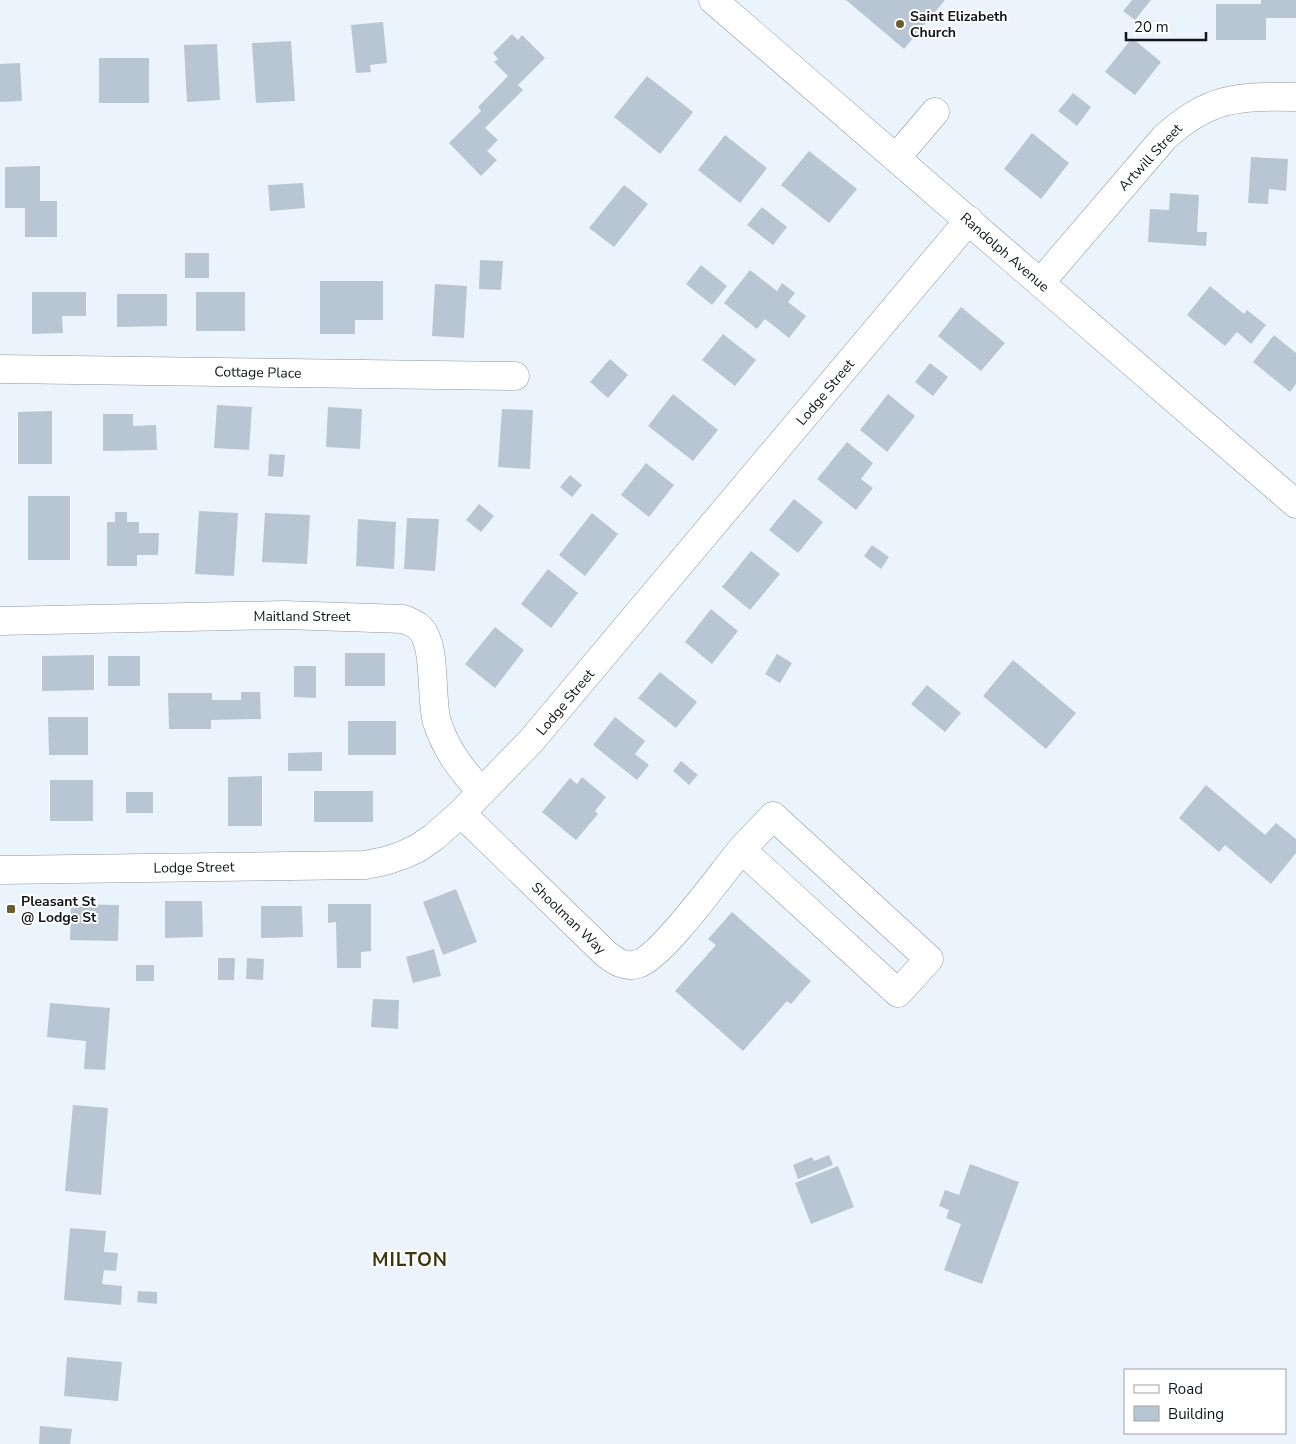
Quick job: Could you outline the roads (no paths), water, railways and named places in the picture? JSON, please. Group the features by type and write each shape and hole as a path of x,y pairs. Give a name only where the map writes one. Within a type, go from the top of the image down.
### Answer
{"street":[{"name":"Randolph Avenue","path":"713,0 1296,504"},
{"name":"Artwill Street","path":"1040,283 1164,138 1180,123 1214,104 1233,100 1296,97"},
{"path":"896,158 935,112"},
{"name":"Lodge Street","path":"0,870 365,865 385,861 418,848 434,837 461,813 551,719 969,220"},
{"name":"Cottage Place","path":"0,369 515,376"},
{"name":"Maitland Street","path":"0,621 284,615 403,619 420,628 425,634 431,655 434,704 442,736 458,764 482,792"},
{"name":"Shoolman Way","path":"461,813 606,954 623,964 632,965 640,963 658,950 742,850 773,816 929,959 898,993 742,850"}],"place":[{"name":"Saint Elizabeth Church","path":"900,24"},
{"name":"Pleasant St @ Lodge St","path":"11,909"}],"district":[{"name":"MILTON","path":"410,1259"}]}
